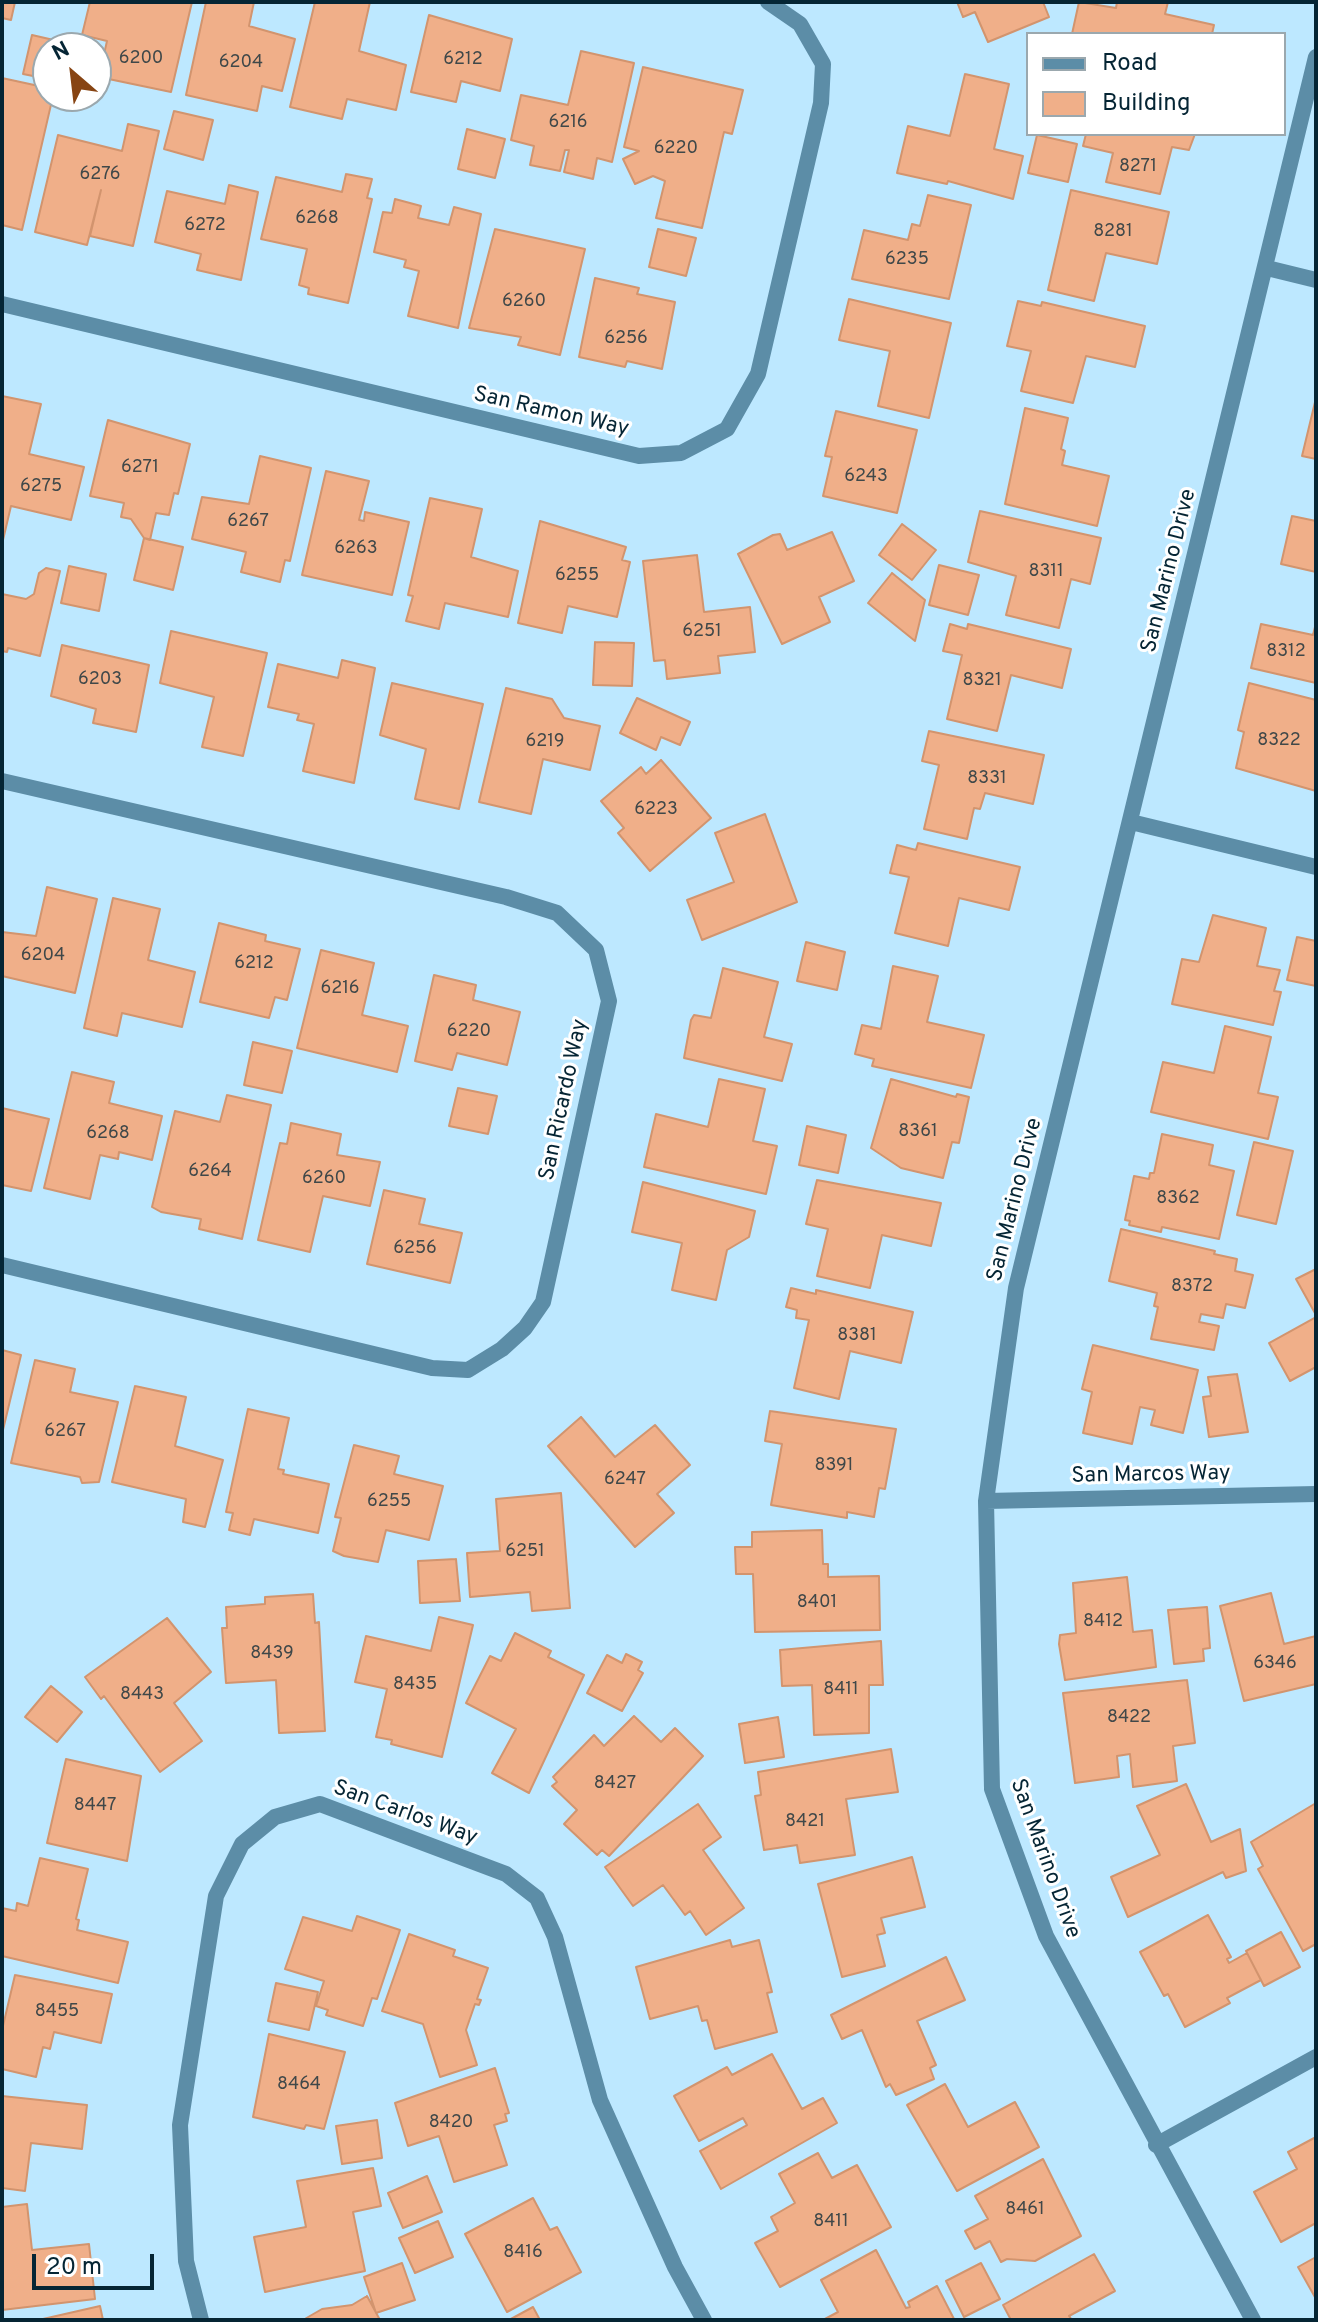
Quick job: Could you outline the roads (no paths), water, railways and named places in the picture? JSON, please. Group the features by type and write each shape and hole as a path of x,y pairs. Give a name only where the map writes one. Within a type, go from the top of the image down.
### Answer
{"street":[{"name":"San Ramon Way","path":"2,304 639,456 681,453 727,429 758,374 821,103 823,64 800,24 768,2"},
{"name":"San Marino Drive","path":"1253,2320 1046,1936 992,1789 986,1501 1016,1288 1316,57"},
{"path":"1267,268 1316,280"},
{"name":"San Ricardo Way","path":"2,781 506,897 557,913 596,950 609,1001 543,1302 525,1328 502,1349 468,1370 432,1368 2,1265"},
{"path":"1131,822 1316,867"},
{"name":"San Marcos Way","path":"986,1501 1316,1494"},
{"name":"San Carlos Way","path":"201,2320 186,2261 180,2125 216,1896 242,1844 275,1817 320,1804 506,1874 537,1898 555,1937 600,2100 675,2267 704,2320"},
{"path":"1156,2145 1316,2057"}]}
